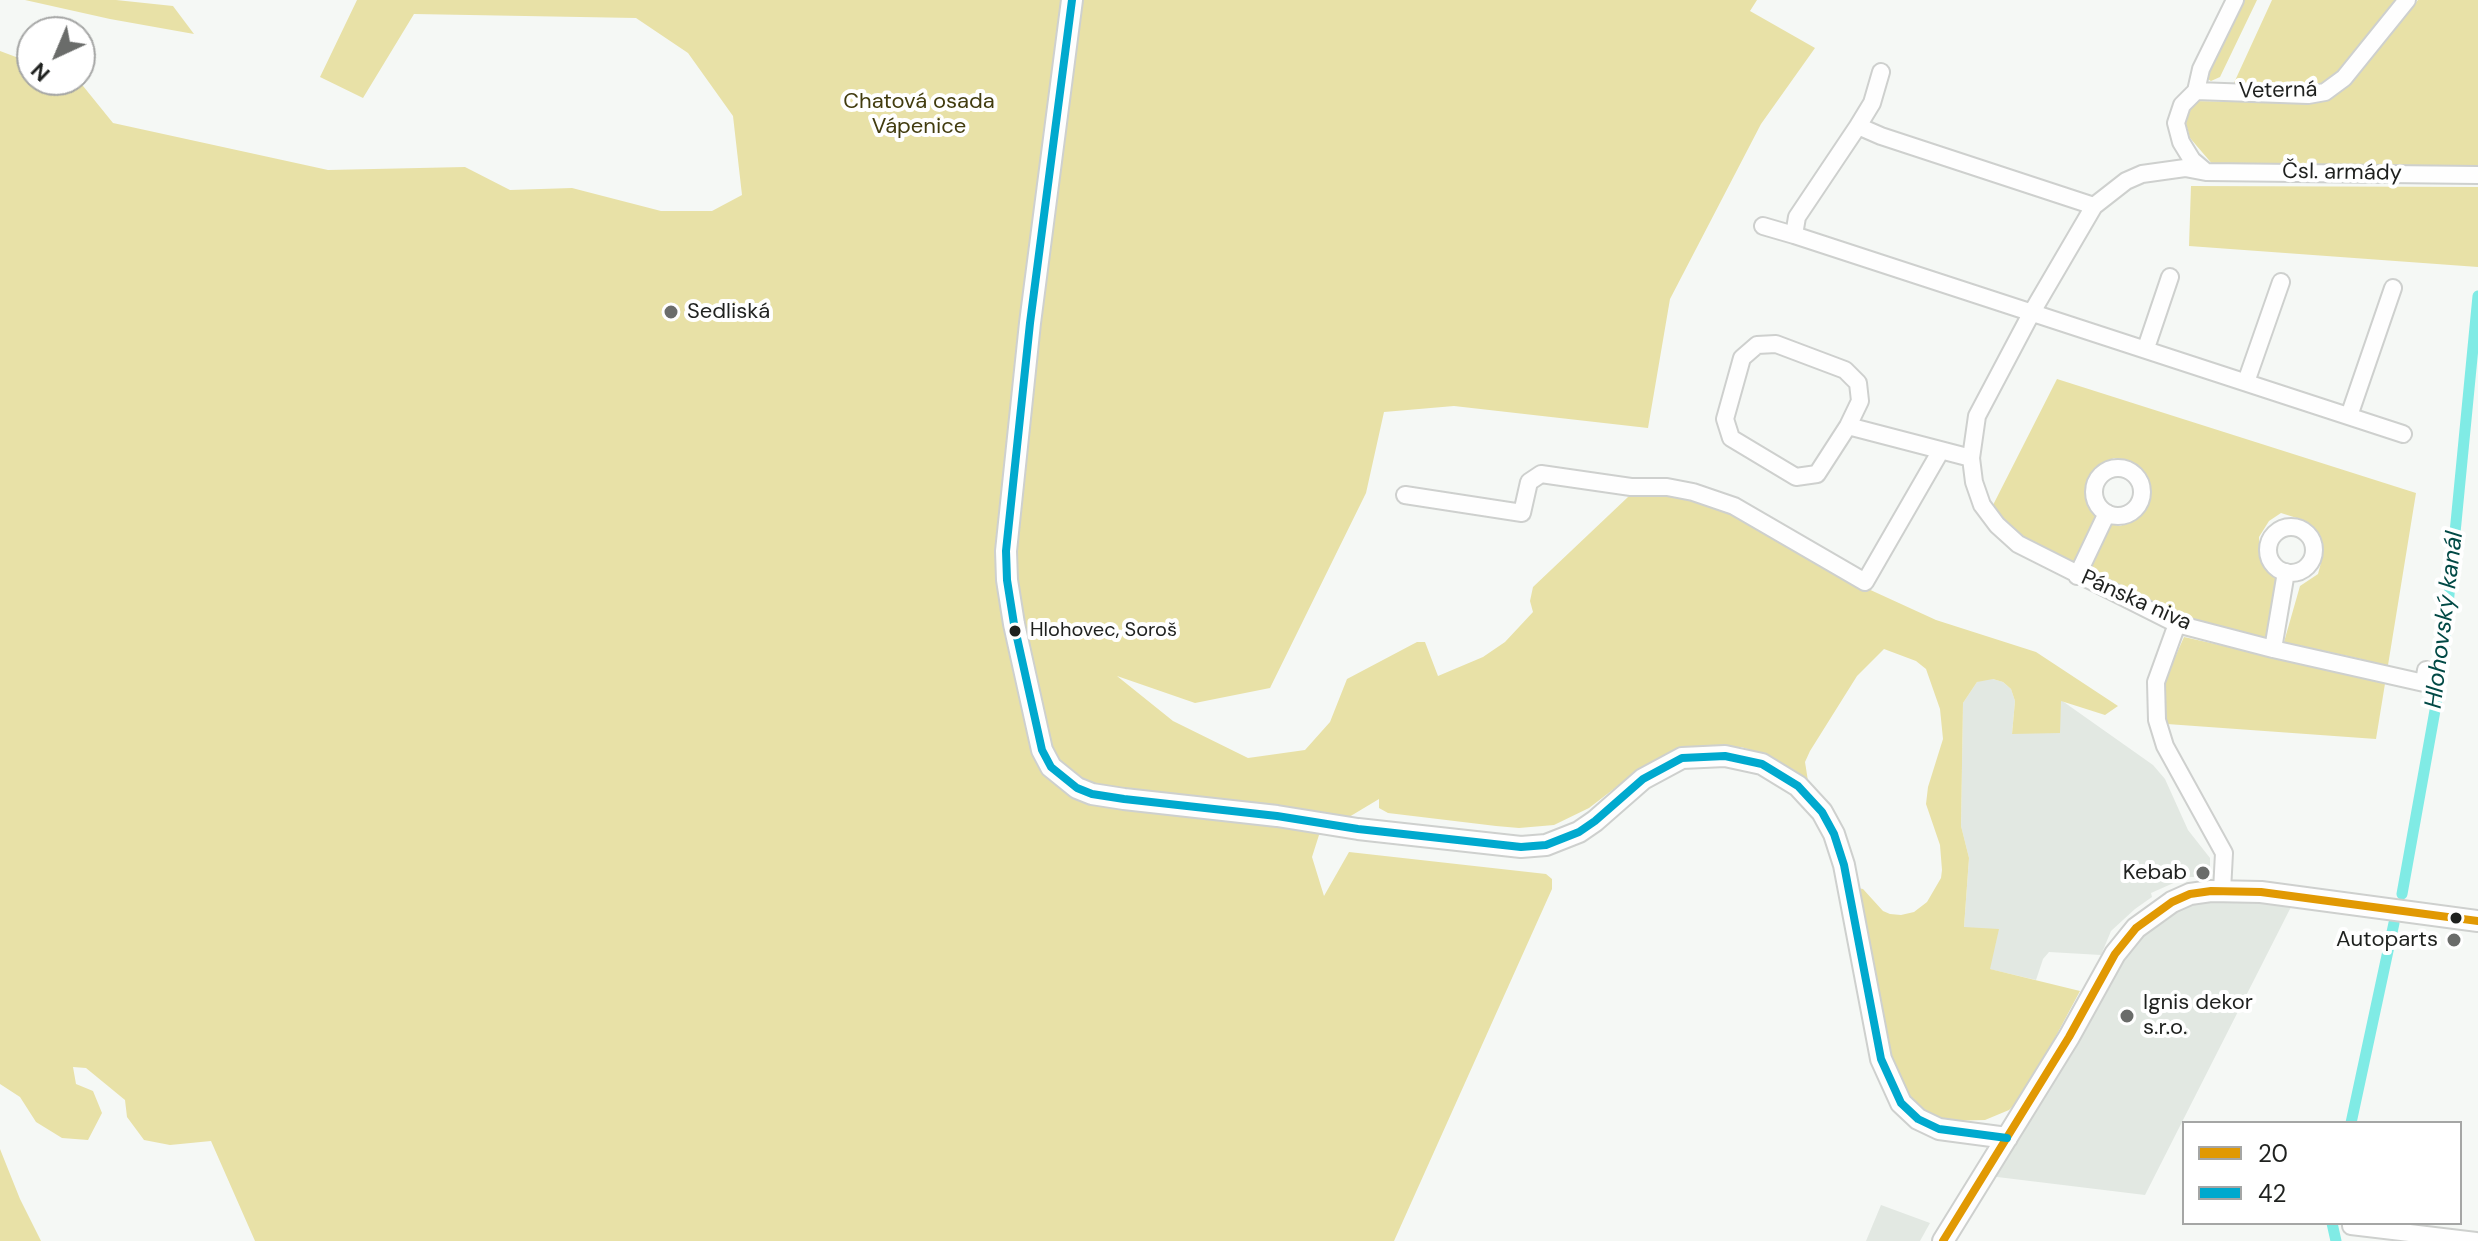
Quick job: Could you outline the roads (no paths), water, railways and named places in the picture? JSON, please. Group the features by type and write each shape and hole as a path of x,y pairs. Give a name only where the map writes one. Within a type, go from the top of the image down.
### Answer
{"main road":[{"path":"1072,0 1030,323 1006,551 1014,624 1042,750 1051,767 1077,788 1092,794 1521,847 1546,845 1574,834 1595,821 1643,779 1682,758 1712,755 1754,761 1798,786 1822,812 1834,834 1844,865 1881,1059 1901,1103 1922,1122 1939,1129 2007,1138"},
{"path":"1943,1241 2069,1037 2111,960 2129,936 2172,902 2190,894 2261,892 2478,921"}],"street":[{"path":"2206,172 2192,160 2181,142 2176,123 2182,105 2196,91 2201,69 2235,0"},
{"name":"Veterná","path":"2196,91 2308,95 2325,92 2344,78 2407,0"},
{"path":"1794,235 1797,217 1872,103 1881,72"},
{"path":"1848,426 1971,458 1977,416 1986,394 2094,206 1858,126"},
{"path":"2165,170 2174,160 2181,142"},
{"name":"Čsl. armády","path":"2094,206 2126,181 2142,174 2185,168 2206,172 2478,175"},
{"path":"1763,226 2403,434"},
{"path":"2146,348 2170,277"},
{"path":"2246,382 2281,282"},
{"path":"2349,416 2393,288"},
{"path":"1776,344 1845,370 1858,383 1860,401 1848,426 1817,474 1796,477 1731,438 1725,419 1742,358 1757,345 1776,344"},
{"path":"1405,495 1522,513 1529,482 1541,474 1631,487 1667,487 1734,506 1865,582 1940,452"},
{"name":"Pánska niva","path":"1971,458 1974,482 1982,505 1997,525 2018,544 2177,624 2424,683 2426,670"},
{"path":"2077,576 2107,513"},
{"path":"2273,649 2286,572"},
{"path":"2177,624 2156,682 2157,720 2165,746 2224,853 2222,891"},
{"path":"2351,1226 2470,1241"}],"waterway":[{"name":"Hlohovský kanál","path":"2402,894 2441,677 2478,296"},
{"name":"Hlohovský kanál","path":"2351,1121 2394,923"},
{"name":"Hlohovský kanál","path":"2332,1225 2336,1241"}],"place":[{"name":"Sedliská","path":"671,312"},
{"name":"Hlohovec, Soroš","path":"1015,631"},
{"name":"Kebab","path":"2203,873"},
{"name":"Autoparts","path":"2454,940"},
{"name":"Ignis dekor s.r.o.","path":"2127,1016"}],"park label":[{"name":"Chatová osada Vápenice","path":"919,114"}]}
